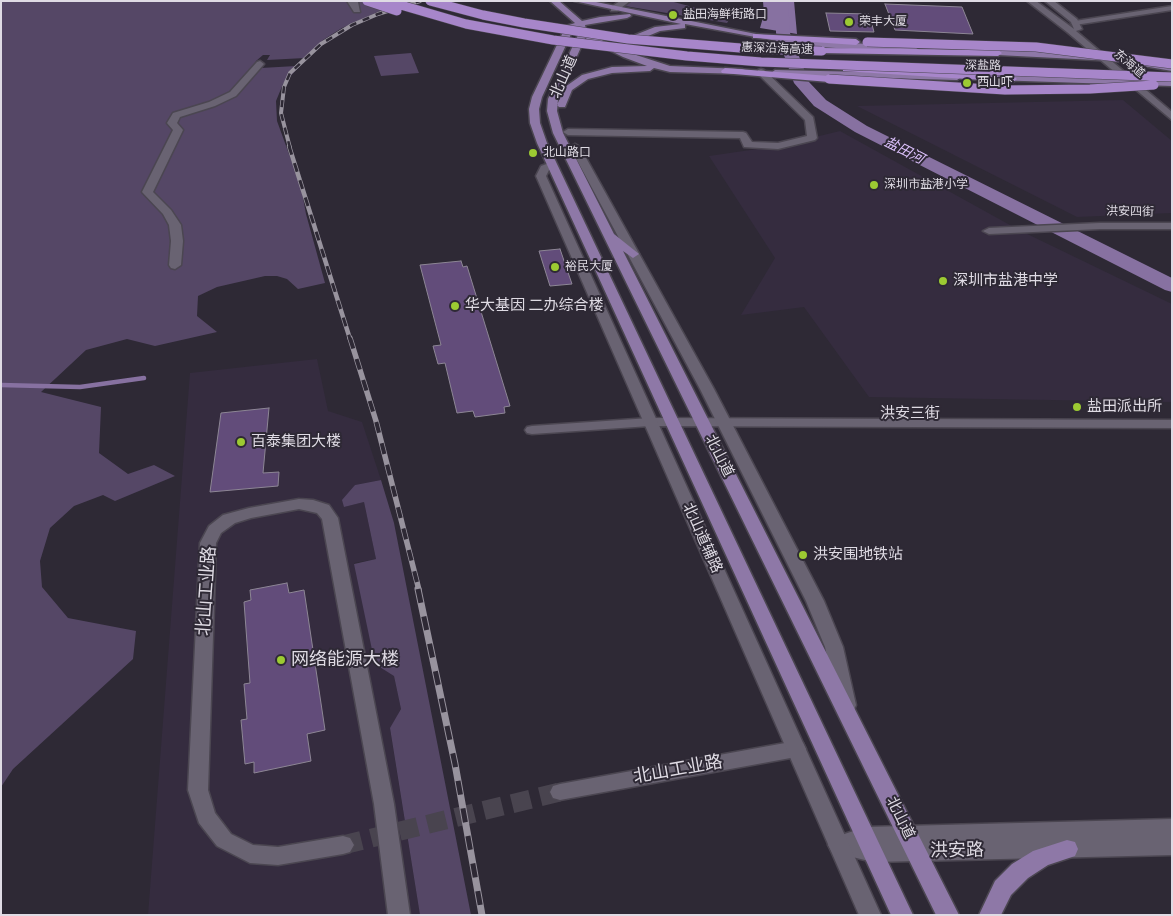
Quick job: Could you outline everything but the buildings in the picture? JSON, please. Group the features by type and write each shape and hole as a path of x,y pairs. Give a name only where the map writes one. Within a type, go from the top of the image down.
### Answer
{"highway":[{"path":"367,1 416,18 467,30 606,54 761,66 1013,79"},
{"name":"惠深沿海高速","path":"387,1 466,24 554,40 687,56 761,62 1172,78"},
{"name":"惠深沿海高速","path":"409,1 517,28 624,44 689,50 760,55 1172,69"},
{"path":"430,1 524,24 628,39 753,49 998,53"},
{"path":"804,41 1036,47 1172,63"},
{"path":"725,71 1005,90 1090,89 1172,83"}],"main road":[{"path":"578,1 706,26"},
{"path":"550,3 583,34 626,55 670,69"},
{"path":"575,25 623,16 651,16"},
{"name":"北山道","path":"575,25 568,33 539,90 534,109 538,133 902,915"},
{"path":"626,55 623,51 626,45 648,32 679,26 706,26"},
{"name":"深盐路","path":"706,26 756,36 804,41 1172,63"},
{"name":"北山道","path":"583,34 564,72 552,105 558,133 948,915"},
{"name":"深盐路","path":"1114,60 1172,69"},
{"path":"579,176 575,147 563,116 563,100 568,89 577,80 612,70 670,69 725,71"},
{"name":"深盐路","path":"763,73 827,77 1172,83"},
{"name":"深盐路","path":"1141,82 1172,78"},
{"path":"608,233 633,254"},
{"path":"990,915 1003,888 1020,871 1041,858 1066,849"}],"street":[{"path":"351,1 358,10"},
{"path":"614,9 626,1"},
{"name":"东海道","path":"1031,1 1075,28"},
{"name":"东海道","path":"1041,1 1172,108"},
{"name":"东海道","path":"1049,1 1104,59 1172,117"},
{"path":"1075,28 1172,8"},
{"path":"175,265 177,241 175,225 167,212 147,192 178,130 172,123 176,115 212,104 233,94 260,64"},
{"path":"568,132 743,135 748,146 778,146 812,138 810,119 763,73"},
{"path":"575,147 722,418 825,624 842,675 848,715"},
{"name":"北山道辅路","path":"552,165 544,168 541,176 870,915"},
{"name":"洪安四街","path":"1100,226 1115,221 1172,220"},
{"path":"989,231 1100,226"},
{"name":"洪安四街","path":"1100,226 1172,226"},
{"name":"洪安三街","path":"532,430 700,418 1172,414"},
{"name":"洪安三街","path":"722,418 1172,424"},
{"name":"北山工业路","path":"343,845 278,856 250,854 224,840 206,817 198,790 208,543 215,530 229,519 249,513 299,504 313,504 323,509 330,518 384,804 399,915"},
{"name":"北山工业路","path":"560,792 796,749"},
{"name":"洪安路","path":"839,845 912,843 1172,828"},
{"name":"洪安路","path":"912,843 1066,849 1172,846"}],"shaded area":[{"path":"1,1 362,1 384,9 342,28 323,40 305,58 267,60 270,55 263,55 256,61 255,65 261,68 296,66 298,68 283,84 276,101 277,121 301,187 306,214 325,283 298,289 287,279 277,276 265,276 217,287 198,296 197,316 217,332 155,346 127,339 86,350 41,392 101,407 99,453 128,474 154,465 175,476 115,501 103,495 74,506 50,528 40,561 42,587 68,618 136,631 133,659 13,769 1,787"},
{"path":"632,1 670,1 731,17 727,23 625,6"},
{"path":"763,1 794,1 797,34 760,28 764,14"},
{"path":"411,53 419,73 381,76 374,56"},
{"path":"1123,100 1172,141 1172,213 1077,217 857,106"},
{"name":"深圳市盐港中学","path":"840,131 1019,230 1172,304 1172,402 869,397 804,307 741,315 775,258 709,156 778,146"},
{"path":"317,359 328,411 362,422 381,480 355,485 344,507 364,502 376,559 354,563 394,676 401,709 390,729 420,915 148,915 190,373"},
{"path":"381,480 394,523 471,915 420,915 390,728 401,709 394,676 375,664 354,564 376,559 364,502 344,507 342,500 355,485"}],"waterway":[{"name":"盐田河","path":"782,1 783,33 802,83 820,103 861,129 1172,286"},
{"path":"1,385 80,387 144,378"}],"tunnel":[{"path":"343,845 560,792"}],"railway":[{"path":"290,148 281,113 284,87 290,73 321,44 352,25 378,14 420,1"},
{"path":"289,146 350,339"},
{"path":"350,338 376,421 419,590"},
{"path":"418,589 455,764 482,915"}],"place":[{"name":"盐田海鲜街路口","path":"673,15"},
{"name":"荣丰大厦","path":"849,22"},
{"name":"西山吓","path":"967,83"},
{"name":"北山路口","path":"533,153"},
{"name":"深圳市盐港小学","path":"874,185"},
{"name":"裕民大厦","path":"555,267"},
{"name":"深圳市盐港中学","path":"943,281"},
{"name":"华大基因 二办综合楼","path":"455,306"},
{"name":"盐田派出所","path":"1077,407"},
{"name":"百泰集团大楼","path":"241,442"},
{"name":"洪安围地铁站","path":"803,555"},
{"name":"网络能源大楼","path":"281,660"}]}
